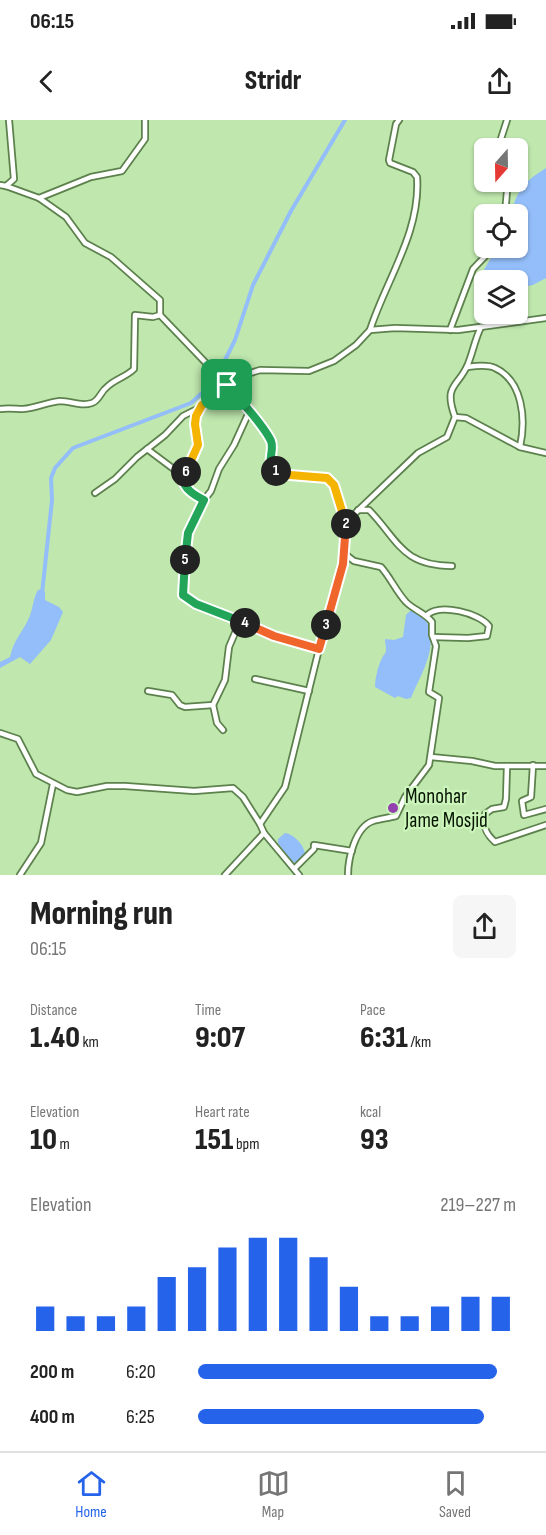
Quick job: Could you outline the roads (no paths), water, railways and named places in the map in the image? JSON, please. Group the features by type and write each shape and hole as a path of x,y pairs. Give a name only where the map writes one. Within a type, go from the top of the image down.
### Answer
{"street":[{"path":"3,185 14,179 9,120"},
{"path":"39,198 91,177 122,171 145,139 146,120"},
{"path":"95,493 115,479 183,416 201,407 241,376 260,370 309,371 334,361 356,345 370,330 377,308 395,274 416,209 417,177 413,172 390,163 389,160 396,124 399,120"},
{"path":"501,138 507,120"},
{"path":"3,185 39,198 66,217 85,243 111,257 160,300 160,315 223,380 271,441 273,469 290,475 327,478 331,481 346,522 345,554 285,787 260,824"},
{"path":"450,330 473,269 483,258"},
{"path":"0,409 25,409 59,401 81,405 94,403 106,387 127,376 134,369 135,315 153,317 160,315"},
{"path":"370,330 394,328 450,330 546,318"},
{"path":"346,522 418,453 447,437 455,417 450,396 454,383 467,367 481,327"},
{"path":"467,367 495,368 508,378 519,395 523,418 520,447"},
{"path":"201,407 195,424 198,445 183,476 183,484 204,500"},
{"path":"249,412 234,445 219,469 212,491 204,500 188,533 183,595 196,604 274,636 319,649"},
{"path":"455,417 466,418 520,447 546,453"},
{"path":"147,449 183,476"},
{"path":"358,510 369,510 404,551 412,557 424,563 452,566"},
{"path":"345,554 354,561 369,562 381,567 404,600 427,615 432,622 436,646 429,692 438,698 429,765 405,797 396,816 372,821 365,825 348,861 348,875"},
{"path":"427,615 434,611 447,610 473,615 484,620 489,626 487,636 478,638 433,637"},
{"path":"223,730 217,723 213,705 225,680 229,647 240,621"},
{"path":"255,679 309,691"},
{"path":"148,691 172,695 180,705 185,707 213,705"},
{"path":"0,733 18,738 36,774 53,784 77,792 107,786 194,790 233,788 243,797 264,833 299,875"},
{"path":"431,757 507,766 546,766"},
{"path":"533,765 531,797 522,801 524,815 546,810"},
{"path":"507,766 504,807 492,809 485,814 483,819 488,836 495,842 546,825"},
{"path":"20,875 41,843 53,784"},
{"path":"225,875 264,833"},
{"path":"295,868 314,849 314,845 352,851"}],"water":[{"path":"546,168 546,278 528,286 528,270 484,270 491,258 528,258 528,204 514,204 519,192 528,192 528,182"},
{"path":"42,589 45,592 45,600 59,607 63,612 51,640 30,664 20,657 0,668 0,662 10,657 29,618 36,593"},
{"path":"410,611 425,618 431,639 430,649 411,698 398,696 395,698 375,687 376,676 386,652 385,639 394,640 403,637 406,615"},
{"path":"285,833 295,838 305,852 305,855 295,863 289,859 278,843 278,839"}],"waterway":[{"path":"42,594 52,500 51,478 55,468 73,448 191,403 214,382 235,340 253,285 291,211 345,120"}],"place":[{"name":"Monohar Jame Mosjid","path":"393,808"}]}
